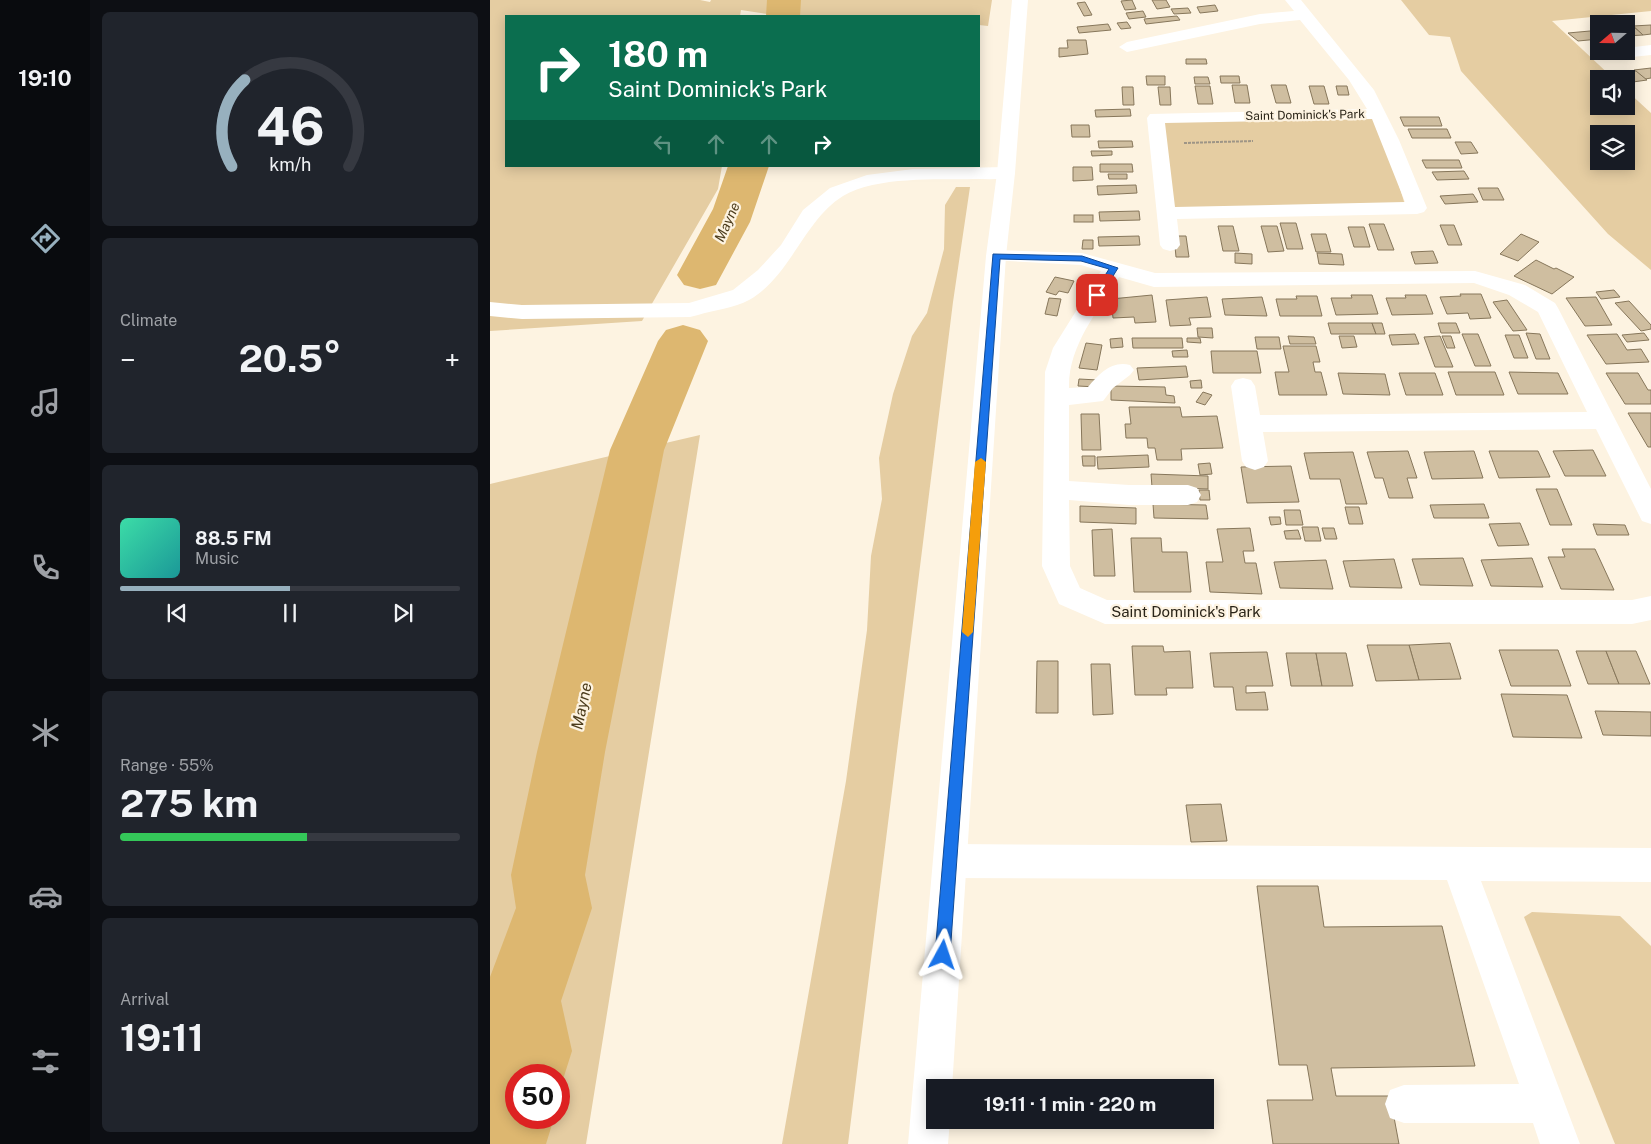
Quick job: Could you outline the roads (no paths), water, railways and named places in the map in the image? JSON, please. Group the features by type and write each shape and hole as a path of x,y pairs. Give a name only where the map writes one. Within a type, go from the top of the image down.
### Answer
{"street":[{"path":"928,1144 996,256 1006,173 1020,0"},
{"path":"1293,0 1356,77 1376,114"},
{"path":"1127,47 1260,19 1304,15"},
{"path":"1635,52 1651,50"},
{"name":"Saint Dominick's Park","path":"1166,213 1417,208 1376,114 1156,118 1166,213 1170,245"},
{"path":"490,309 522,312 690,310 741,295 765,276 789,248 810,214 837,192 867,181 913,175 1006,173"},
{"path":"996,256 1082,259 1154,280 1475,277 1517,290 1547,308 1651,514"},
{"name":"Saint Dominick's Park","path":"1114,268 1064,348 1057,372 1056,566 1069,596 1105,612 1632,612 1651,608"},
{"path":"1058,397 1095,395 1105,382 1122,370"},
{"path":"1242,386 1254,461"},
{"path":"1249,424 1604,420"},
{"path":"1057,490 1188,495"},
{"path":"950,861 1651,865"},
{"path":"1458,863 1560,1144"},
{"path":"1404,1104 1546,1103"}],"waterway":[{"name":"Mayne","path":"783,15 784,0"},
{"name":"Mayne","path":"700,275 722,236 740,195 749,167"},
{"name":"Mayne","path":"527,1064 531,1051 521,1001 554,908 548,875 571,752 637,450 683,341"},
{"name":"Mayne","path":"503,1144 508,1129"}]}
